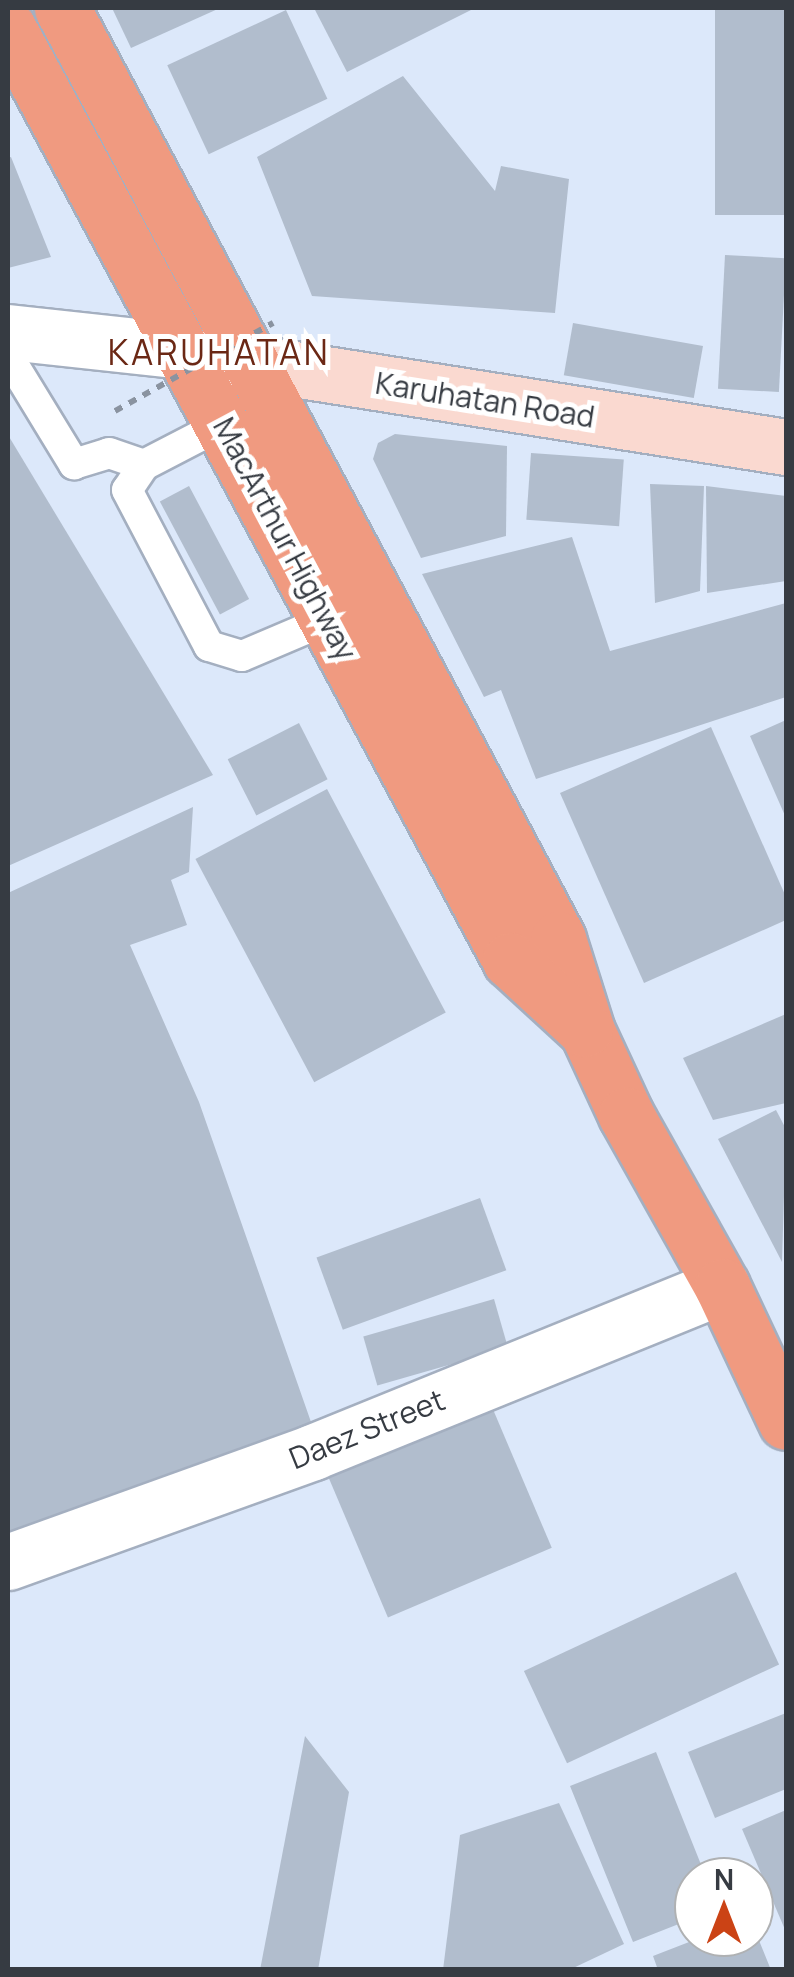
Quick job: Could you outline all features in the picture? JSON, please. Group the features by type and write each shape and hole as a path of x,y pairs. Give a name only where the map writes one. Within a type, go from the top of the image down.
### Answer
{"highway":[{"name":"MacArthur Highway","path":"62,8 264,343 558,939 587,1031 722,1286 786,1422"},
{"name":"MacArthur Highway","path":"8,28 510,960 587,1031"}],"main road":[{"name":"Karuhatan Road","path":"183,352 264,343 786,448"}],"street":[{"path":"8,332 183,352"},
{"name":"Daez Street","path":"8,1562 312,1452 722,1286"}],"lane":[{"path":"8,356 74,464 109,454 144,465"},
{"path":"224,423 144,465 127,490 208,646 242,656 326,620"}],"path":[{"path":"115,411 264,343"}],"building":[{"path":"112,8 220,8 131,48"},
{"path":"314,8 475,8 347,72"},
{"path":"715,8 786,8 786,215 715,215"},
{"path":"286,10 327,99 209,154 167,65"},
{"path":"403,76 495,191 501,166 569,179 555,313 312,296 257,157"},
{"path":"11,157 51,257 8,268 8,158"},
{"path":"725,255 786,258 779,392 718,389"},
{"path":"573,323 703,346 694,398 564,375"},
{"path":"395,434 507,446 506,536 421,558 373,459 378,443"},
{"path":"8,435 213,775 8,866"},
{"path":"531,453 624,459 619,526 526,520"},
{"path":"650,484 704,486 700,591 655,603"},
{"path":"189,486 249,599 220,615 160,501"},
{"path":"706,486 786,496 786,581 707,593"},
{"path":"572,537 610,651 786,603 786,697 536,779 501,690 484,697 422,574"},
{"path":"786,720 786,818 750,736"},
{"path":"299,723 328,779 256,815 228,759"},
{"path":"711,727 786,897 786,920 644,983 560,793"},
{"path":"327,789 446,1012 314,1082 195,859"},
{"path":"193,807 189,872 171,880 187,925 130,945 199,1102 311,1422 8,1539 8,893"},
{"path":"786,1014 786,1103 713,1120 683,1058"},
{"path":"776,1110 786,1129 782,1262 718,1139"},
{"path":"480,1198 506,1270 343,1330 316,1258"},
{"path":"494,1299 508,1348 377,1386 363,1336"},
{"path":"492,1407 552,1548 388,1617 328,1477"},
{"path":"736,1572 779,1664 567,1763 524,1671"},
{"path":"786,1713 786,1789 715,1818 688,1752"},
{"path":"305,1736 349,1792 318,1970 260,1970"},
{"path":"656,1752 698,1857 674,1857 674,1926 633,1942 570,1786"},
{"path":"559,1803 624,1944 569,1970 443,1970 460,1835"},
{"path":"786,1810 786,1932 774,1904 774,1857 754,1857 742,1829"},
{"path":"674,1948 674,1957 766,1957 771,1970 658,1970 653,1956"}],"district":[{"name":"KARUHATAN","path":"219,352"}]}
